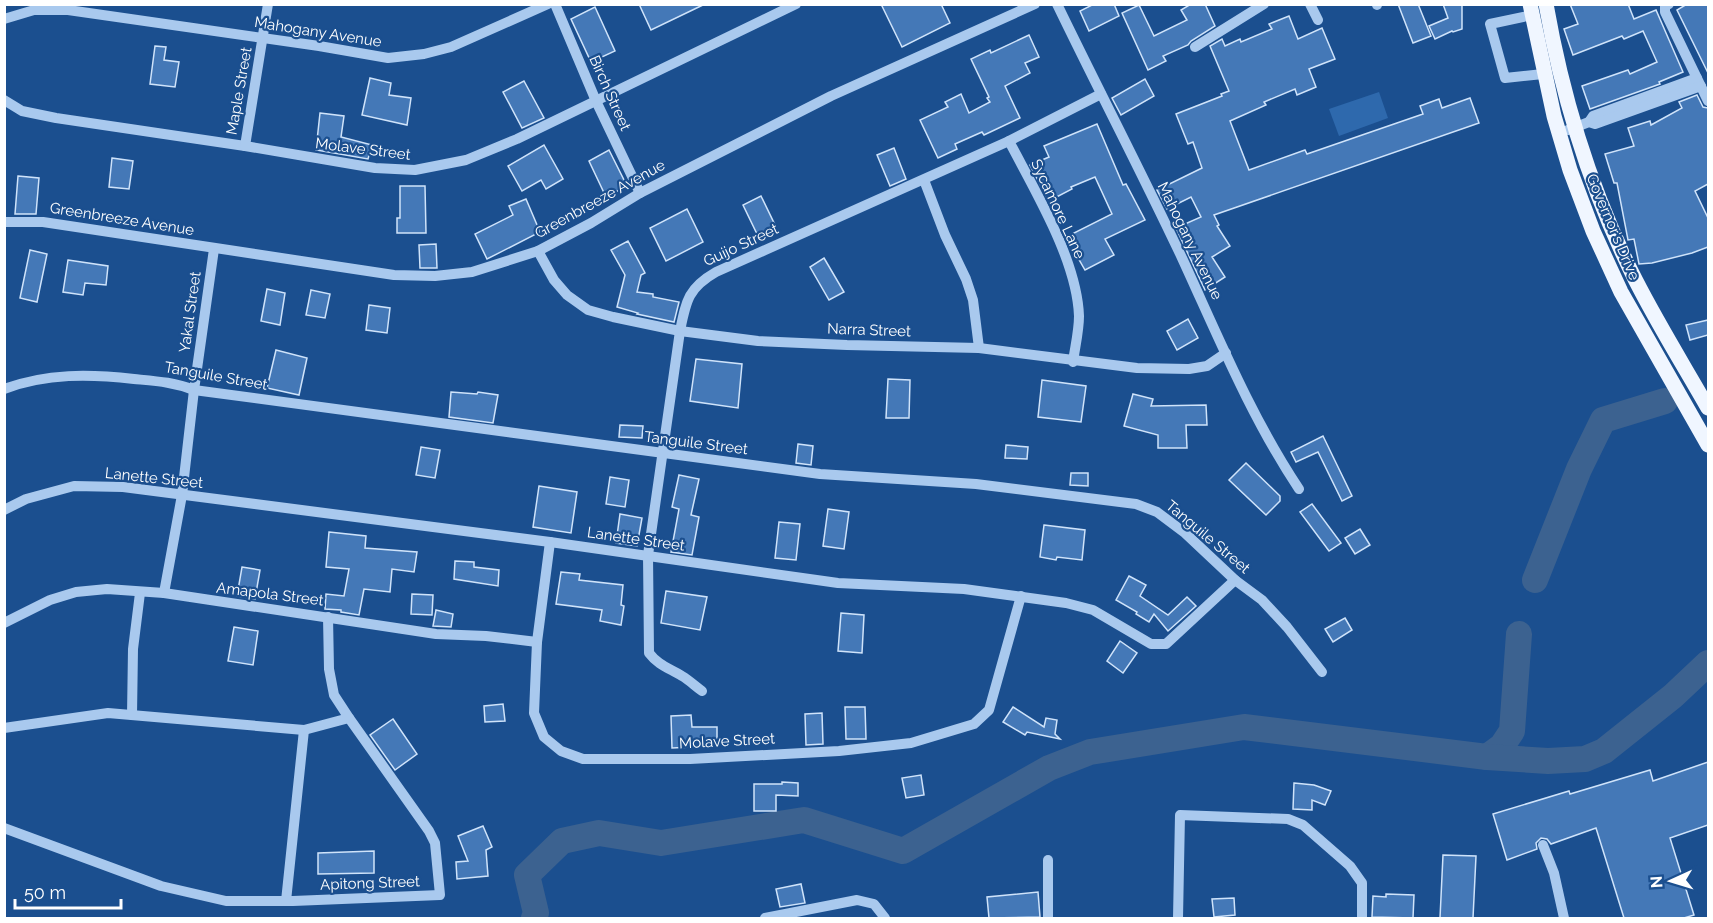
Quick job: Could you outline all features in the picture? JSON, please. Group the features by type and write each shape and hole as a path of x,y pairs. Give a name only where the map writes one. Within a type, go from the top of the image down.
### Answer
{"main road":[{"name":"Governor's Drive","path":"1546,4 1554,52 1582,125 1597,192 1637,283 1708,408"},
{"name":"Governor's Drive","path":"1531,10 1543,74 1558,133 1580,199 1612,274 1706,436"}],"street":[{"name":"Maple Street","path":"245,146 268,4"},
{"name":"Mahogany Avenue","path":"4,19 34,10 68,10 388,58 424,54 451,47 548,4"},
{"name":"Birch Street","path":"555,4 596,101 640,193"},
{"name":"Molave Street","path":"4,100 22,111 56,118 375,168 415,170 466,160 517,140 796,4"},
{"name":"Greenbreeze Avenue","path":"4,222 43,222 394,275 435,276 472,272 538,251 591,223 640,193 831,96 1035,4"},
{"name":"Mahogany Avenue","path":"1057,4 1166,224 1244,392 1277,457 1299,489"},
{"path":"1195,46 1264,4"},
{"path":"1310,4 1318,20"},
{"path":"1669,4 1665,6 1665,12 1708,100"},
{"path":"1531,10 1490,24 1505,78 1543,74"},
{"path":"1558,133 1582,125 1593,116 1699,82"},
{"name":"Guijo Street","path":"702,691 680,675 663,667 649,653 648,555 680,331 688,296 704,279 1009,141 1101,94"},
{"name":"Sycamore Lane","path":"1009,141 1046,212 1073,280 1079,316 1073,362"},
{"path":"924,180 973,300 979,348"},
{"name":"Yakal Street","path":"164,593 182,495 214,249"},
{"name":"Narra Street","path":"538,251 554,280 567,295 588,310 680,331 758,341 979,348 1073,362 1137,368 1189,369 1207,366 1226,353"},
{"name":"Tanguile Street","path":"4,389 19,383 50,377 80,375 166,381 194,390 820,474 976,484 1136,504 1157,512 1185,533 1234,580 1262,600 1287,627 1322,672"},
{"name":"Lanette Street","path":"4,510 26,499 74,486 123,487 648,555 838,583 964,589 1021,596 1093,610 1151,644 1157,645 1166,644 1234,580"},
{"name":"Molave Street","path":"550,542 537,642 534,713 544,737 561,751 583,759 690,759 839,751 911,743 974,724 988,710 1021,596"},
{"name":"Amapola Street","path":"4,623 32,608 76,592 107,589 164,593 175,597 436,634 486,636 537,642"},
{"path":"132,715 134,649 140,592"},
{"name":"Apitong Street","path":"4,828 161,886 226,901 440,895 435,843 429,831 334,695 329,669 328,617"},
{"path":"4,728 108,713 304,730 349,718"},
{"path":"286,901 304,730"},
{"path":"1178,918 1180,814 1288,819 1303,825 1350,866 1362,883 1362,918"},
{"path":"1544,845 1554,873 1564,918"},
{"path":"1048,860 1048,918"},
{"path":"765,918 857,900 874,904 885,918"}],"shaded area":[{"path":"1379,92 1388,118 1339,136 1329,109"}],"building":[{"path":"639,4 705,4 651,30"},
{"path":"881,4 941,4 950,23 902,47"},
{"path":"1094,4 1114,4 1119,16 1089,31 1080,11"},
{"path":"1191,4 1205,4 1215,26 1188,45 1163,56 1166,61 1148,70 1122,13 1139,5 1154,36 1187,20 1181,10"},
{"path":"1398,4 1418,4 1431,36 1413,43"},
{"path":"1443,4 1462,4 1462,29 1435,39 1429,26 1448,18"},
{"path":"1570,4 1628,4 1634,19 1656,10 1683,72 1659,82 1660,84 1590,109 1582,86 1628,70 1630,74 1657,62 1643,31 1624,39 1622,36 1573,55 1564,29 1578,24"},
{"path":"1687,4 1708,4 1708,73 1677,10"},
{"path":"595,7 615,51 591,62 571,19"},
{"path":"1289,16 1298,39 1322,28 1335,59 1309,69 1316,87 1297,95 1295,89 1264,102 1266,105 1230,121 1249,170 1305,150 1307,154 1423,114 1420,106 1439,99 1442,108 1470,98 1479,123 1214,215 1219,225 1217,226 1230,246 1212,257 1225,277 1205,290 1176,228 1201,217 1191,197 1167,209 1157,190 1202,168 1193,142 1188,144 1176,114 1222,96 1221,94 1229,91 1210,46 1222,39 1225,46 1240,39 1241,42 1272,29 1269,24"},
{"path":"1029,35 1039,57 1025,63 1030,73 1005,86 1020,118 984,135 982,132 955,144 957,149 938,158 920,120 948,107 945,102 961,94 969,113 990,102 971,59 990,50 991,53"},
{"path":"155,46 166,47 164,60 179,62 175,87 150,84"},
{"path":"370,78 391,83 389,95 411,98 407,125 362,115"},
{"path":"1145,79 1154,96 1121,115 1112,98"},
{"path":"524,81 544,118 522,128 503,92"},
{"path":"1697,95 1703,107 1708,108 1708,184 1695,191 1708,218 1708,247 1652,263 1639,264 1634,239 1628,240 1617,183 1614,183 1605,154 1634,146 1628,128 1650,121 1651,125 1682,108 1679,102"},
{"path":"320,113 344,116 341,137 372,145 368,159 316,150"},
{"path":"1097,124 1123,185 1126,184 1145,220 1105,239 1114,255 1085,270 1066,237 1112,214 1095,177 1071,187 1072,189 1049,201 1030,165 1049,157 1044,146"},
{"path":"544,145 563,179 546,189 541,180 522,191 508,166"},
{"path":"894,148 906,179 890,186 877,155"},
{"path":"609,150 627,186 606,197 589,161"},
{"path":"112,158 133,161 129,189 109,187"},
{"path":"18,176 39,178 36,214 15,214"},
{"path":"400,186 425,186 426,233 397,233 397,218 400,218"},
{"path":"761,196 776,227 758,236 743,205"},
{"path":"526,199 540,232 487,259 475,234 513,215 509,206"},
{"path":"687,209 703,242 666,261 650,228"},
{"path":"628,241 645,273 641,275 637,292 679,302 674,322 617,307 625,275 611,250"},
{"path":"436,244 437,268 420,268 419,245"},
{"path":"30,250 47,254 37,302 20,298"},
{"path":"824,258 844,292 829,300 810,267"},
{"path":"68,260 108,266 106,285 85,283 83,295 63,292"},
{"path":"267,289 285,293 280,325 261,321"},
{"path":"311,290 330,294 325,318 306,315"},
{"path":"369,305 390,308 387,333 366,330"},
{"path":"1188,319 1198,338 1177,350 1167,331"},
{"path":"1708,320 1708,335 1690,340 1686,325"},
{"path":"276,350 307,358 299,395 267,388"},
{"path":"696,359 742,364 738,408 690,401"},
{"path":"888,379 910,380 909,418 886,418"},
{"path":"1042,380 1086,386 1081,422 1038,417"},
{"path":"451,392 498,395 493,423 449,417"},
{"path":"1133,394 1153,399 1151,406 1206,405 1207,425 1186,425 1187,448 1158,448 1158,435 1124,426"},
{"path":"620,425 643,426 642,438 619,437"},
{"path":"1323,436 1352,496 1342,501 1318,452 1296,462 1291,452"},
{"path":"798,444 813,446 811,465 796,463"},
{"path":"1006,445 1028,447 1027,459 1005,458"},
{"path":"421,447 440,450 435,478 416,475"},
{"path":"1246,463 1280,496 1280,501 1266,515 1229,480"},
{"path":"1071,473 1088,473 1088,486 1070,485"},
{"path":"679,475 699,479 691,515 699,517 692,555 671,552 679,509 672,507"},
{"path":"610,477 629,480 625,507 606,504"},
{"path":"539,486 577,492 571,533 533,527"},
{"path":"1312,504 1341,543 1329,551 1300,512"},
{"path":"828,509 849,512 844,549 823,546"},
{"path":"620,514 642,518 637,546 616,543"},
{"path":"779,522 800,524 796,560 775,558"},
{"path":"1044,525 1085,530 1082,560 1057,557 1056,560 1040,557"},
{"path":"1360,529 1370,545 1355,554 1345,538"},
{"path":"329,532 366,536 365,548 417,552 414,572 392,569 390,592 364,589 359,615 325,609 326,594 344,596 349,569 326,567"},
{"path":"455,561 474,562 474,567 499,570 498,586 454,579"},
{"path":"242,567 260,570 255,599 237,596"},
{"path":"561,572 580,574 579,580 623,585 621,605 624,606 621,625 600,621 602,610 556,604"},
{"path":"1129,576 1146,585 1140,596 1168,615 1187,597 1196,606 1168,631 1154,614 1149,622 1116,600"},
{"path":"666,591 707,597 700,630 661,623"},
{"path":"412,594 433,595 432,615 411,614"},
{"path":"436,610 453,614 451,627 433,626"},
{"path":"841,613 864,615 862,653 838,651"},
{"path":"1345,618 1352,630 1333,642 1325,629"},
{"path":"234,627 258,631 253,665 228,661"},
{"path":"1120,641 1137,653 1123,673 1107,661"},
{"path":"503,704 505,721 485,722 484,706"},
{"path":"845,707 865,707 866,739 846,739"},
{"path":"1013,707 1044,727 1046,718 1057,720 1055,734 1060,739 1027,732 1025,735 1003,722"},
{"path":"822,713 823,744 806,745 805,714"},
{"path":"691,715 692,727 717,727 717,740 692,741 692,747 672,748 671,716"},
{"path":"393,719 417,754 395,770 370,735"},
{"path":"1708,762 1708,825 1670,838 1694,915 1684,918 1624,918 1596,828 1551,844 1547,839 1541,838 1536,843 1537,849 1507,860 1493,814 1650,770 1653,781"},
{"path":"921,775 924,795 906,798 902,778"},
{"path":"782,782 798,783 798,796 776,795 776,811 754,811 754,784 782,784"},
{"path":"1294,783 1314,785 1331,791 1325,805 1312,800 1312,810 1293,809"},
{"path":"483,826 492,847 486,850 488,876 457,879 456,862 468,861 458,836"},
{"path":"374,851 374,873 318,874 318,853"},
{"path":"1443,855 1476,856 1473,918 1440,918"},
{"path":"801,884 805,903 780,907 776,889"},
{"path":"1038,892 1040,917 989,918 987,897"},
{"path":"1386,894 1414,895 1413,918 1372,917 1373,896 1386,897"},
{"path":"1234,898 1235,915 1214,917 1212,899"}],"waterway":[{"path":"1535,580 1579,469 1603,420 1665,401"},
{"path":"1487,757 1502,746 1512,731 1519,634"},
{"path":"534,918 536,913 527,875 562,841 599,833 661,843 804,820 903,851 1049,768 1090,752 1244,727 1487,757 1548,761 1585,759 1604,751 1673,696 1708,663"}]}
